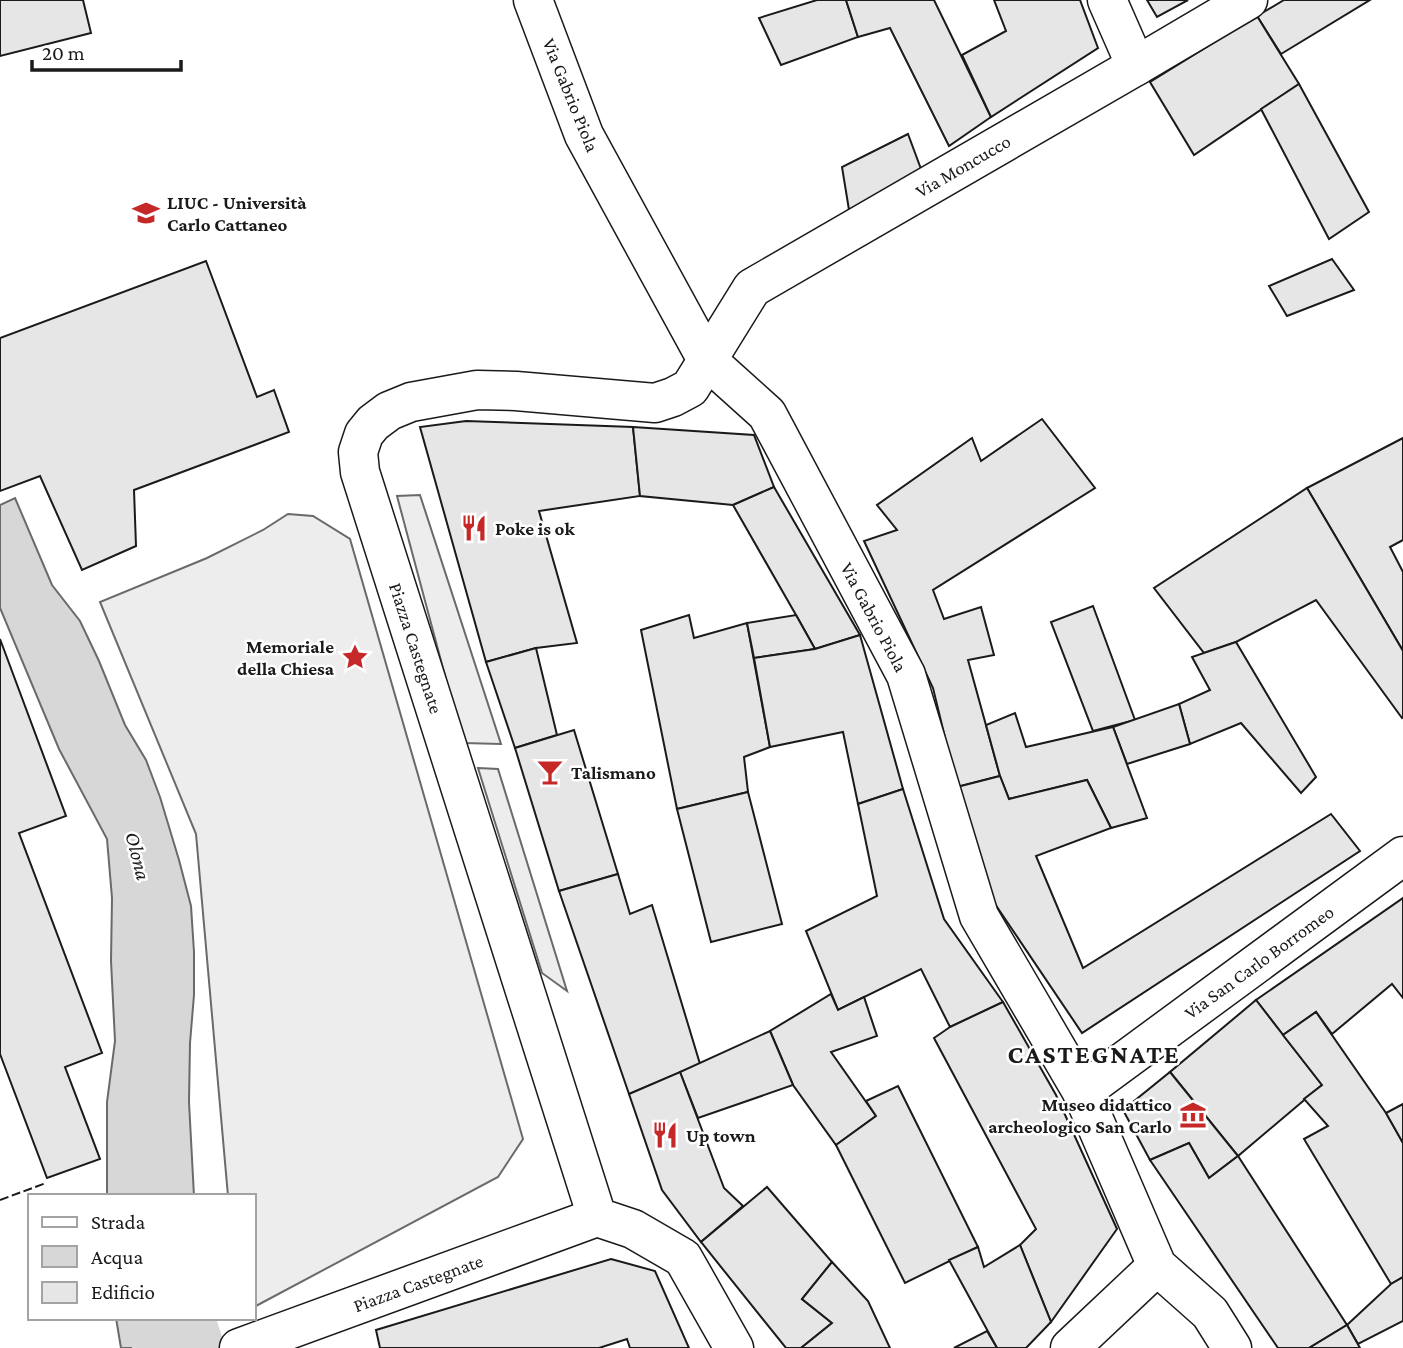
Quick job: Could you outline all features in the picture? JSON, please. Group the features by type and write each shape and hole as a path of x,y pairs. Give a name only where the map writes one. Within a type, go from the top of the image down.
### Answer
{"street":[{"name":"Via Gabrio Piola","path":"533,0 584,135 706,360 766,414 906,675 979,916 1082,1092 1157,1266"},
{"path":"1107,0 1136,66"},
{"name":"Via Moncucco","path":"706,360 752,288 1248,0"},
{"name":"Piazza Castegnate","path":"245,1346 597,1217 360,472 358,452 364,434 389,411 411,402 477,390 655,402 673,397 690,387 706,360"},
{"name":"Via San Carlo Borromeo","path":"1082,1092 1403,856"},
{"path":"597,1217 633,1229 683,1258 734,1348"},
{"path":"1070,1348 1157,1266 1210,1313 1232,1348"}],"shaded area":[{"path":"420,495 501,744 463,743 397,496"},
{"path":"288,514 313,516 350,539 523,1139 498,1177 256,1306 256,1194 228,1194 196,834 100,602 207,558 263,530"},
{"path":"478,768 498,769 567,991 542,973"}],"water":[{"path":"15,498 52,585 80,621 125,725 146,760 179,860 191,906 194,952 189,1102 194,1194 107,1194 107,1102 115,1041 111,961 112,898 107,839 59,749 0,608 0,505"},
{"path":"116,1320 214,1320 215,1323 141,1348 121,1348"}],"building":[{"path":"0,0 83,0 91,33 0,56"},
{"path":"817,0 846,0 858,37 781,65 759,18"},
{"path":"846,0 934,0 991,117 949,146 890,28 858,37"},
{"path":"994,0 1080,0 1098,48 991,117 962,55 1006,31"},
{"path":"1147,0 1188,0 1157,17"},
{"path":"1284,0 1370,0 1281,54 1257,16"},
{"path":"1257,16 1299,84 1194,155 1150,82"},
{"path":"1299,84 1369,212 1329,239 1261,109"},
{"path":"908,134 921,169 849,210 842,167"},
{"path":"1332,259 1354,290 1287,316 1269,286"},
{"path":"206,261 257,397 274,390 289,432 134,490 136,546 82,570 40,476 0,491 0,338"},
{"path":"1042,419 1095,488 933,590 944,619 981,607 994,655 968,660 1000,776 957,787 933,688 864,541 897,530 877,505 972,438 981,461"},
{"path":"466,421 633,427 640,496 539,511 577,643 536,648 486,662 420,427"},
{"path":"633,427 754,435 774,487 733,505 640,496"},
{"path":"1403,438 1403,540 1390,547 1403,572 1403,651 1307,488"},
{"path":"774,487 860,635 815,649 733,505"},
{"path":"1307,488 1403,651 1402,718 1316,600 1236,642 1204,653 1154,588"},
{"path":"1093,606 1135,720 1093,731 1051,622"},
{"path":"689,615 694,638 747,623 770,747 744,757 748,792 677,809 641,630"},
{"path":"796,615 815,649 754,658 747,623"},
{"path":"860,635 903,789 858,804 843,732 770,747 754,658 815,649"},
{"path":"0,639 66,816 19,833 102,1053 65,1067 100,1159 47,1178 0,1054"},
{"path":"1236,642 1316,777 1301,793 1241,723 1190,744 1179,704 1210,690 1192,657"},
{"path":"536,648 557,735 515,748 486,662"},
{"path":"1179,704 1190,744 1127,764 1113,727"},
{"path":"1015,713 1026,747 1113,727 1147,818 1111,828 1087,780 1009,799 986,725"},
{"path":"574,730 618,874 559,891 515,748"},
{"path":"1000,776 1009,799 1087,780 1111,828 1036,856 1083,968 1331,814 1360,851 1082,1033 993,901 957,787"},
{"path":"903,789 944,919 1003,1002 950,1027 921,969 838,1010 806,931 877,896 858,804"},
{"path":"748,792 782,924 711,942 677,809"},
{"path":"618,874 630,914 652,905 700,1064 629,1094 559,891"},
{"path":"1403,898 1403,998 1392,984 1332,1034 1316,1012 1283,1035 1256,1000"},
{"path":"831,994 838,1010 864,997 877,1036 831,1052 876,1116 836,1145 793,1085 770,1031"},
{"path":"1256,1000 1322,1085 1238,1156 1170,1072"},
{"path":"1003,1002 1056,1095 1117,1229 1051,1322 1020,1245 1036,1229 934,1038 950,1027"},
{"path":"1316,1012 1386,1113 1403,1143 1403,1277 1391,1284 1304,1139 1328,1126 1304,1099 1322,1085 1283,1035"},
{"path":"770,1031 793,1085 698,1118 680,1072"},
{"path":"680,1072 724,1188 743,1206 701,1242 662,1190 629,1094"},
{"path":"1170,1072 1238,1156 1209,1178 1189,1143 1150,1160 1123,1110"},
{"path":"898,1086 978,1247 905,1283 836,1145 876,1116 866,1101"},
{"path":"1403,1104 1403,1143 1386,1113"},
{"path":"1189,1143 1209,1178 1238,1156 1347,1325 1309,1348 1278,1348 1150,1160"},
{"path":"767,1187 832,1262 802,1299 832,1323 801,1348 786,1348 701,1242"},
{"path":"1020,1245 1051,1322 1026,1348 997,1348 949,1260 978,1247 984,1267"},
{"path":"611,1259 655,1271 689,1348 630,1348 627,1339 599,1348 380,1348 376,1330"},
{"path":"832,1262 868,1301 890,1348 801,1348 832,1323 802,1299"},
{"path":"1403,1277 1403,1321 1358,1344 1347,1325 1391,1284"},
{"path":"1347,1325 1360,1348 1309,1348"},
{"path":"987,1331 997,1348 954,1348"}],"waterway":[{"name":"Olona","path":"170,1320 179,1348"}],"fence":[{"path":"0,1200 46,1183"}],"place":[{"name":"LIUC - Università Carlo Cattaneo","path":"146,213"},
{"name":"Poke is ok","path":"474,528"},
{"name":"Memoriale della Chiesa","path":"355,657"},
{"name":"Talismano","path":"550,772"},
{"name":"Museo didattico archeologico San Carlo","path":"1193,1115"},
{"name":"Up town","path":"665,1135"}],"district":[{"name":"CASTEGNATE","path":"1094,1054"}]}
